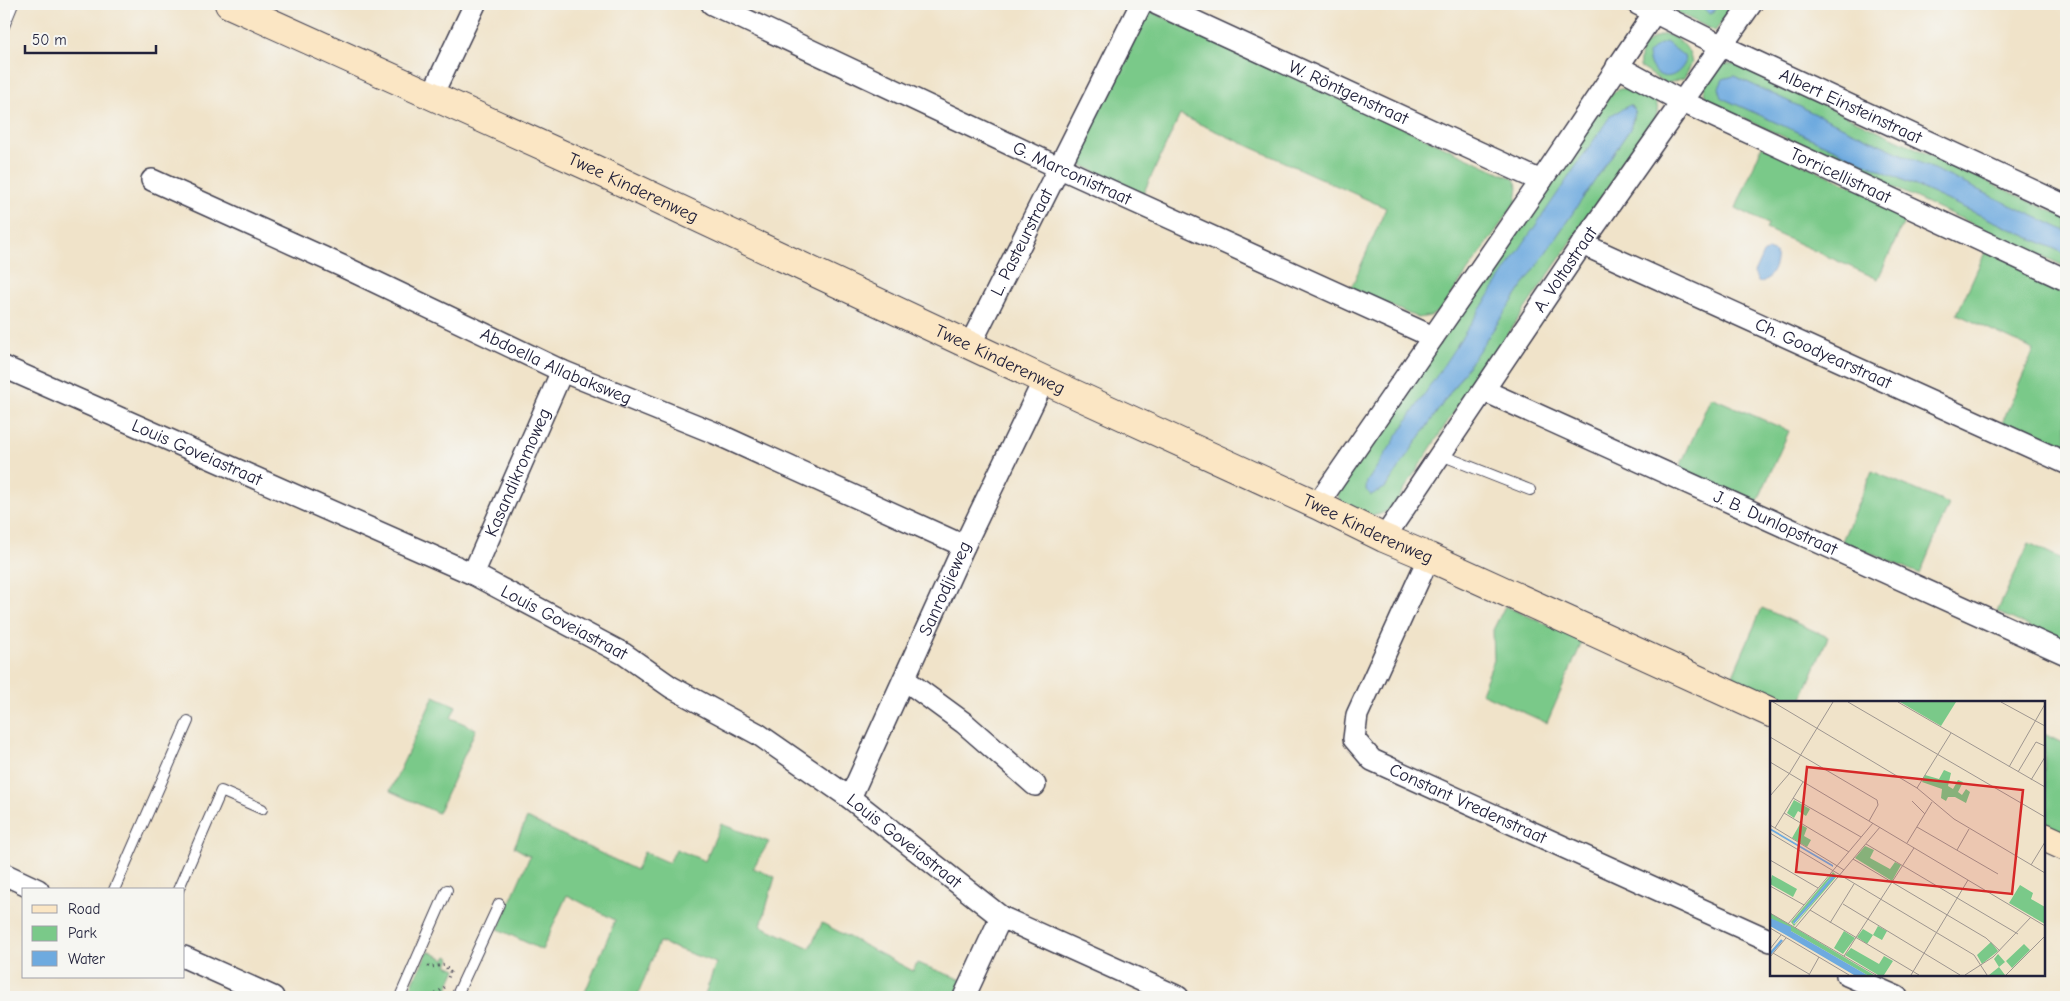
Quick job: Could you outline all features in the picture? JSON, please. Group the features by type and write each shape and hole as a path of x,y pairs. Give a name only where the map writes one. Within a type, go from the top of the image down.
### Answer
{"street":[{"name":"Twee Kinderenweg","path":"229,4 582,163 970,346 1317,505 1384,538 1770,713"},
{"path":"431,96 474,4"},
{"name":"G. Marconistraat","path":"712,4 1058,167 1434,337"},
{"name":"L. Pasteurstraat","path":"970,346 1141,4"},
{"name":"W. Röntgenstraat","path":"1157,4 1541,181"},
{"name":"A. Voltastraat","path":"1384,538 1485,391 1582,244 1751,4"},
{"path":"1317,505 1541,181 1617,66 1651,6"},
{"name":"Albert Einsteinstraat","path":"1651,6 1722,46 2066,206"},
{"name":"Torricellistraat","path":"1617,66 1681,101 2066,280"},
{"name":"Abdoella Allabaksweg","path":"152,180 342,266 562,371 715,432 964,546"},
{"name":"Ch. Goodyearstraat","path":"1582,244 2066,463"},
{"name":"Louis Goveiastraat","path":"4,367 473,574 624,654 671,687 758,734 850,798 1001,916 1178,997"},
{"name":"Kasandikromoweg","path":"473,574 562,371"},
{"name":"Sanrodjieweg","path":"850,798 964,546 1044,380"},
{"name":"J. B. Dunlopstraat","path":"1485,391 2066,654"},
{"name":"Constant Vredenstraat","path":"1429,557 1357,716 1354,739 1372,760 1770,941"},
{"path":"904,680 964,723 1034,786"},
{"path":"2045,837 2066,847"},
{"path":"4,874 34,888"},
{"path":"964,997 1001,916"},
{"path":"185,957 272,997"},
{"path":"1849,976 1898,997"}],"lane":[{"path":"4,26 13,4"},
{"path":"1441,455 1530,490"},
{"path":"115,888 188,721"},
{"path":"179,888 221,791 262,809"},
{"path":"400,997 447,890"},
{"path":"456,997 500,904"}],"path":[{"path":"422,963 431,967 444,965 450,972 448,978"}],"green space":[{"path":"1674,4 1695,4 1711,14 1719,4 1736,4 1715,31 1676,12"},
{"path":"1150,11 1514,179 1518,187 1516,202 1440,311 1430,316 1418,318 1351,288 1386,208 1180,115 1143,194 1073,161 1142,17"},
{"path":"1665,34 1676,38 1683,44 1689,52 1692,63 1684,78 1666,84 1640,67 1642,49 1645,45 1653,38"},
{"path":"1723,64 1735,64 2066,218 2066,231 1734,76 1722,98 2066,254 2066,267 1708,102 1705,90 1706,79 1712,70"},
{"path":"1635,88 1651,97 1657,107 1655,120 1450,418 1393,507 1379,515 1367,515 1340,503 1337,492 1609,96 1619,89","holes":["1634,117 1630,129 1385,488 1367,482 1421,402"]},
{"path":"1762,146 1909,211 1878,279 1766,229 1768,224 1736,208"},
{"path":"1986,250 2066,288 2066,453 2002,423 2034,350 1957,314"},
{"path":"1711,397 1789,431 1756,505 1678,471"},
{"path":"1872,471 1949,504 1920,574 1842,541"},
{"path":"2029,543 2066,561 2066,643 1997,612"},
{"path":"1505,606 1583,640 1547,723 1481,693 1494,660 1493,630"},
{"path":"1762,608 1828,637 1800,701 1774,701 1730,682"},
{"path":"434,696 456,706 451,718 476,729 438,813 390,791"},
{"path":"2045,734 2066,745 2066,836 2045,826"},
{"path":"527,818 636,870 644,852 669,863 676,849 705,861 721,824 769,842 753,868 775,877 761,926 810,948 822,923 913,971 917,963 965,981 958,997 704,997 716,963 659,942 637,997 583,997 615,920 567,895 542,950 498,929 530,856 514,847"},
{"path":"428,951 445,959 447,956 451,958 447,965 456,969 444,997 406,997"}],"water":[{"path":"1695,4 1719,4 1711,14"},
{"path":"1666,42 1684,56 1685,63 1674,74 1663,76 1657,74 1653,69 1648,54 1656,46"},
{"path":"1734,76 2066,231 2066,254 1722,98 1719,88 1723,79"},
{"path":"1630,105 1635,110 1630,129 1385,488 1371,495 1366,490 1367,482 1523,244 1611,115"},
{"path":"1768,250 1776,253 1776,262 1769,276 1758,282 1754,273 1763,253"}]}
